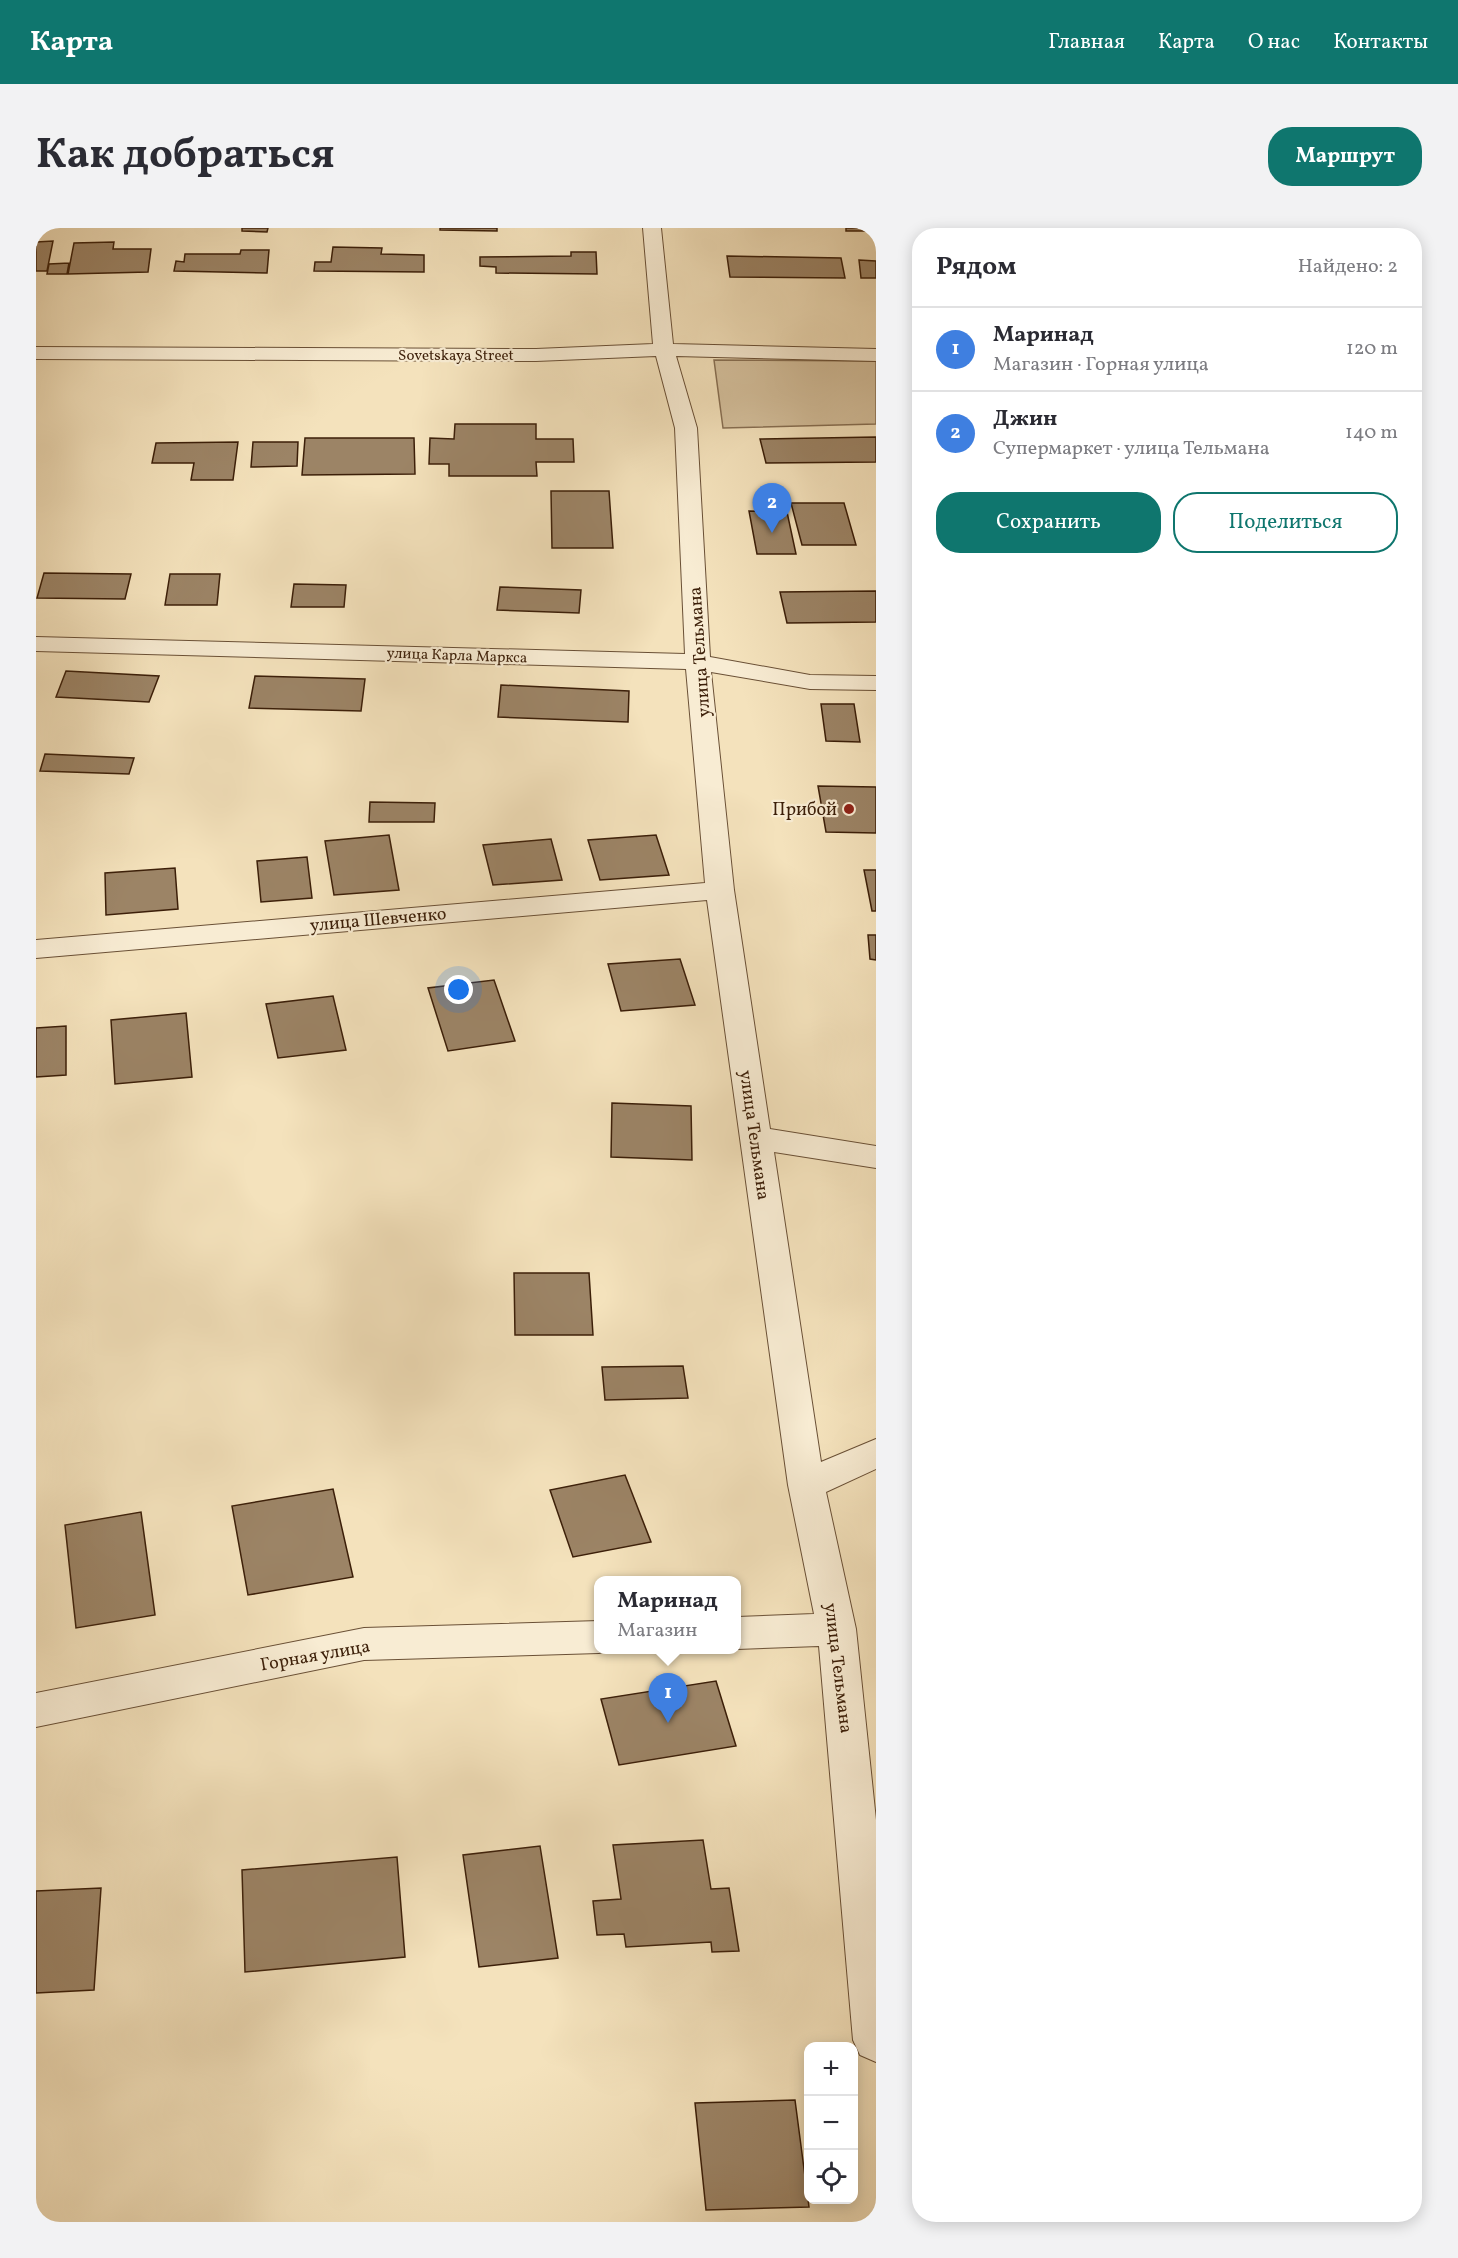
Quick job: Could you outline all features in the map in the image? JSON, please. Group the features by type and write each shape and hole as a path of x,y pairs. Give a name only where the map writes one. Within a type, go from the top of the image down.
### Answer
{"street":[{"name":"улица Тельмана","path":"652,228 664,350 686,428 698,662 720,890 806,1485 837,1629 876,2040"},
{"name":"Sovetskaya Street","path":"36,353 536,355 664,350 876,355"},
{"name":"улица Карла Маркса","path":"36,644 698,662 810,682 876,683"},
{"name":"улица Шевченко","path":"36,949 720,890"},
{"path":"756,1138 876,1157"},
{"path":"806,1485 876,1453"},
{"path":"741,1633 837,1629"},
{"name":"Горная улица","path":"36,1710 364,1644 594,1637"}],"shaded area":[{"path":"714,360 876,361 876,424 723,428"}],"building":[{"path":"242,228 268,228 267,232 242,231"},
{"path":"440,228 497,228 497,231 440,230"},
{"path":"846,228 876,228 876,231 846,231"},
{"path":"53,241 47,271 36,271 36,242"},
{"path":"114,242 113,249 151,249 148,272 68,274 74,243"},
{"path":"333,247 382,248 381,254 424,255 424,272 314,271 315,262 331,262"},
{"path":"241,250 269,250 267,273 174,271 176,261 184,262 185,254 240,254"},
{"path":"571,252 596,252 597,274 496,273 496,267 480,266 480,257 571,256"},
{"path":"727,256 841,258 845,278 730,277"},
{"path":"859,260 876,261 876,278 861,278"},
{"path":"69,263 67,274 47,274 49,264"},
{"path":"455,424 536,424 536,439 573,439 574,462 536,462 537,476 449,476 449,464 429,464 430,438 454,439"},
{"path":"876,437 876,462 766,463 760,439"},
{"path":"305,438 414,438 415,474 302,475"},
{"path":"238,442 233,480 191,480 194,463 152,463 156,443"},
{"path":"253,442 298,442 297,466 251,467"},
{"path":"551,491 609,491 613,548 552,548"},
{"path":"791,503 844,503 856,545 802,545"},
{"path":"749,511 787,512 796,554 757,554"},
{"path":"44,573 131,574 125,599 37,598"},
{"path":"170,574 220,574 217,605 165,605"},
{"path":"294,584 346,585 344,607 291,607"},
{"path":"500,587 581,590 579,613 497,610"},
{"path":"876,591 876,622 787,623 780,592"},
{"path":"66,671 159,676 149,702 56,697"},
{"path":"255,676 365,679 361,711 249,708"},
{"path":"501,685 629,691 628,722 498,717"},
{"path":"821,704 854,704 860,742 826,741"},
{"path":"45,754 134,758 129,774 40,771"},
{"name":"Прибой","path":"818,786 876,787 876,833 826,832"},
{"path":"370,802 435,803 434,822 369,822"},
{"path":"389,835 399,890 334,895 325,841"},
{"path":"656,835 669,875 600,880 588,840"},
{"path":"551,839 562,880 493,885 483,845"},
{"path":"307,857 312,898 261,902 257,861"},
{"path":"175,868 178,909 106,915 105,873"},
{"path":"864,870 876,870 876,911 872,911"},
{"path":"868,935 876,935 876,960 870,959"},
{"path":"680,959 695,1005 621,1011 608,964"},
{"path":"494,980 515,1041 448,1051 428,988"},
{"path":"333,996 346,1050 278,1058 266,1004"},
{"path":"186,1013 192,1077 115,1084 111,1020"},
{"path":"66,1026 66,1075 36,1077 36,1028"},
{"path":"612,1103 691,1106 692,1160 611,1157"},
{"path":"514,1273 589,1273 593,1335 515,1335"},
{"path":"683,1366 688,1398 605,1400 602,1367"},
{"path":"625,1475 651,1542 573,1557 550,1490"},
{"path":"333,1489 353,1577 248,1595 232,1506"},
{"path":"141,1512 155,1615 76,1628 65,1525"},
{"path":"716,1681 736,1746 619,1765 601,1699"},
{"path":"703,1840 711,1889 729,1888 739,1951 712,1952 711,1942 626,1947 624,1934 597,1935 593,1901 621,1899 613,1845"},
{"path":"540,1846 558,1958 479,1967 463,1855"},
{"path":"397,1857 405,1957 245,1972 242,1870"},
{"path":"101,1888 94,1990 36,1993 36,1891"},
{"path":"795,2100 804,2169 804,2204 809,2204 809,2207 706,2210 695,2103"}],"place":[{"name":"Джин","path":"772,533"},
{"name":"Прибой","path":"849,809"},
{"name":"Маринад","path":"668,1723"}]}
